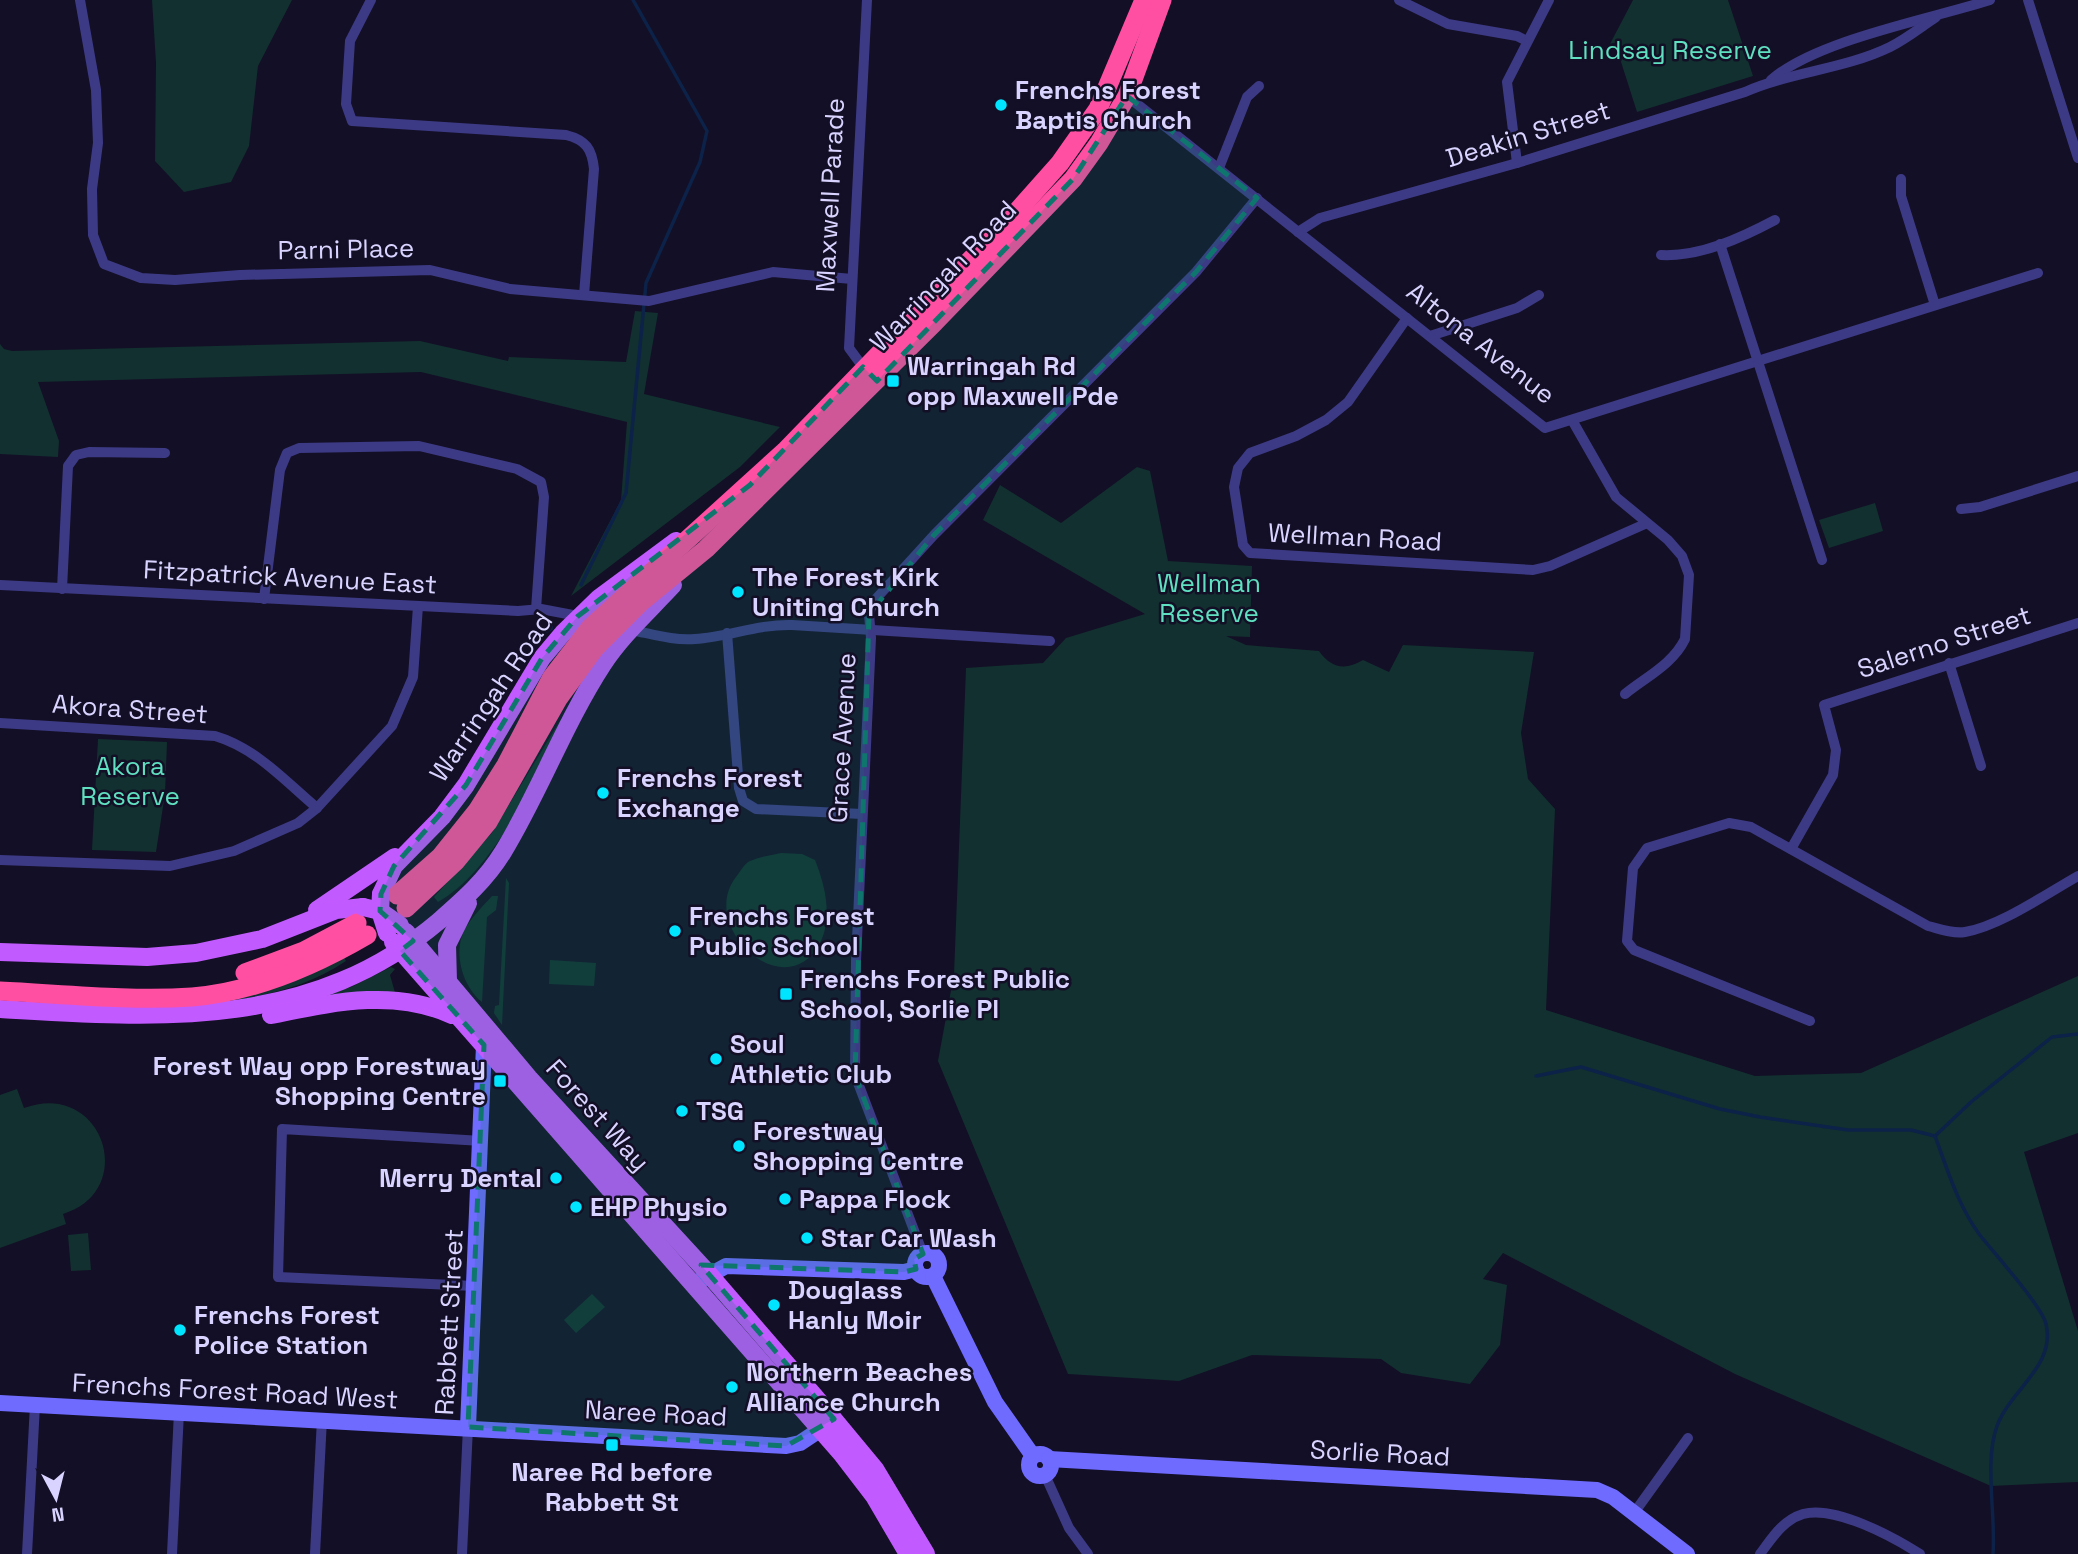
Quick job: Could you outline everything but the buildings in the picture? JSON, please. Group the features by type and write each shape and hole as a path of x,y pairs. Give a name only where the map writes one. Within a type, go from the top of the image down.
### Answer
{"highway":[{"name":"Warringah Road","path":"0,979 145,986 193,984 278,963 382,915 449,869 488,822 558,699 594,648 640,603 706,549 870,374 1032,195 1083,134 1112,82 1144,0"},
{"name":"Warringah Road","path":"0,991 151,998 195,996 282,976 338,952 382,915 442,856 477,811 506,765 551,677 573,648 642,579 870,374 1073,179 1126,96 1162,0"},
{"name":"Altona Avenue","path":"1112,82 1126,96"}],"main road":[{"name":"Warringah Road","path":"382,915 394,866 467,785 542,659 578,616 633,571 714,516"},
{"name":"Warringah Road","path":"0,1009 139,1017 207,1014 276,1003 343,981 406,946 480,884 527,811 582,698 608,657 706,549"},
{"path":"291,928 419,841"},
{"path":"448,982 447,945 457,921 480,884"},
{"path":"0,952 175,955 238,946 336,910 382,915 406,946"},
{"name":"Forest Way","path":"406,946 448,982 828,1424 875,1469 926,1554"},
{"name":"Forest Way","path":"406,946 459,1018 701,1279"},
{"path":"139,1017 225,1021 336,1002 370,1000 417,1003 459,1018"},
{"name":"Forest Way","path":"828,1424 908,1554"}],"street":[{"name":"Parni Place","path":"80,0 96,90 98,143 92,189 93,235 104,264 141,278 176,280 240,275 430,270 510,289 660,300 773,272 852,279"},
{"path":"371,0 350,41 346,104 352,121 566,135 585,143 591,151 594,169 584,295"},
{"name":"Maxwell Parade","path":"867,0 849,348 870,374"},
{"path":"1399,0 1448,24 1517,36 1528,41"},
{"path":"1517,163 1507,82 1549,0"},
{"name":"Deakin Street","path":"1772,80 1784,69 1807,58 1909,22 1936,17 1990,0"},
{"path":"2028,0 2078,158"},
{"name":"Deakin Street","path":"1298,232 1320,218 1517,163 1745,92 1772,80 1791,78 1889,47 1936,17"},
{"path":"1219,168 1247,97 1259,86"},
{"name":"Altona Avenue","path":"1126,96 1545,428 2038,273"},
{"path":"1901,179 1901,197 1935,305"},
{"name":"Grace Avenue","path":"923,1254 855,1075 855,988 871,638 869,614 882,592 934,535 1196,272 1257,198"},
{"path":"1661,255 1676,256 1720,244 1742,237 1775,219"},
{"path":"1720,244 1822,561"},
{"path":"1430,336 1517,308 1539,295"},
{"name":"Wellman Road","path":"1407,318 1348,402 1326,420 1296,436 1250,453 1238,468 1234,487 1243,545 1250,553 1532,570 1550,566 1645,524"},
{"path":"1572,420 1616,497 1645,524 1668,540 1682,556 1689,575 1685,639 1671,660 1625,694"},
{"path":"264,599 279,470 287,453 299,449 405,445 432,448 517,469 535,476 541,482 544,497 539,609"},
{"path":"62,589 68,466 76,454 165,453"},
{"path":"1961,509 1980,507 2078,476"},
{"name":"Fitzpatrick Avenue East","path":"0,585 518,611 539,609 578,616"},
{"path":"0,860 140,867 185,864 268,839 298,823 317,808 386,735 397,718 413,677 418,606"},
{"name":"Salerno Street","path":"1791,849 1833,775 1836,750 1824,705 2078,623"},
{"path":"631,630 682,640 769,624 1050,641"},
{"path":"727,633 739,788 743,801 756,809 862,814"},
{"path":"1949,663 1981,766"},
{"name":"Akora Street","path":"0,723 215,736 231,741 256,755 317,808"},
{"path":"1810,1021 1634,950 1627,941 1633,868 1647,848 1729,823 1751,827 1928,926 1947,931 1964,932 1985,926 2078,876"},
{"name":"Rabbett Street","path":"461,1554 482,1141 484,1045"},
{"path":"474,1286 278,1276 282,1129 482,1141"},
{"path":"931,1253 939,1262 939,1270 933,1276 923,1276 916,1269 917,1258 923,1254 931,1253"},
{"path":"701,1279 726,1266 904,1272 916,1269"},
{"name":"Sorlie Road","path":"933,1276 995,1402 1033,1456 1042,1453 1047,1467 1597,1490 1613,1497 1687,1554"},
{"name":"Frenchs Forest Road West","path":"0,1403 468,1427"},
{"path":"27,1554 35,1405"},
{"path":"172,1554 179,1412"},
{"path":"314,1554 322,1419"},
{"name":"Naree Road","path":"468,1427 786,1446 800,1443 828,1424"},
{"path":"1634,1513 1688,1438"},
{"path":"1047,1467 1069,1528 1088,1554"},
{"path":"1760,1554 1780,1527 1802,1514 1817,1512 1893,1537 1920,1554"}],"highlighted area":[{"path":"1127,96 1257,198 1196,272 934,535 869,614 855,1075 923,1254 914,1259 916,1269 904,1272 701,1265 834,1419 786,1446 468,1427 484,1045 400,951 413,941 380,911 381,894 394,866 466,785 542,658 578,616 750,485 863,367 877,381 1073,179"}],"green space":[{"path":"152,0 292,0 258,66 249,146 231,182 184,192 155,161 156,63"},
{"name":"Lindsay Reserve","path":"1633,0 1728,0 1753,76 1637,112 1615,43 1610,44"},
{"path":"635,311 658,313 644,394 780,427 740,467 571,596 621,500 627,422 421,372 38,382 59,441 58,457 0,454 0,344 4,349 12,351 420,341 508,361 509,357 626,362"},
{"name":"Wellman Reserve","path":"1137,467 1150,471 1168,561 1252,566 1250,637 1226,636 1246,645 1319,651 1328,661 1339,666 1350,666 1363,660 1389,672 1403,645 1534,652 1521,733 1528,779 1555,809 1546,1010 1755,1076 1861,1073 2078,976 2078,1133 2024,1152 2078,1331 2078,1482 1991,1486 1735,1374 1503,1253 1483,1279 1507,1285 1500,1345 1470,1384 1401,1373 1381,1359 1252,1355 1179,1381 1068,1374 938,1061 954,974 966,668 1043,663 1066,638 1145,614 983,520 1000,485 1061,523"},
{"path":"1875,503 1883,531 1829,548 1819,520"},
{"path":"561,719 565,722 512,821 477,869 458,888 438,902 434,897 492,833"},
{"name":"Akora Reserve","path":"98,739 167,742 165,794 156,852 92,850"},
{"path":"781,853 802,854 815,860 822,880 827,912 820,943 805,961 787,967 768,964 751,953 736,937 728,918 727,897 744,866 748,862"},
{"path":"506,878 509,883 502,1025 494,1013 495,1006 499,1005"},
{"path":"492,896 498,896 496,910 487,917 482,1002 465,979 460,950 464,931"},
{"path":"344,957 346,961 332,970 303,983 273,993 225,1003"},
{"path":"550,960 596,963 594,986 549,984"},
{"path":"391,967 395,969 390,975 396,996 302,1004 351,987"},
{"path":"17,1089 24,1108 51,1103 74,1109 91,1122 102,1141 105,1162 100,1183 87,1201 63,1214 66,1224 0,1248 0,1095"},
{"path":"88,1233 91,1270 71,1271 68,1235"},
{"path":"592,1294 605,1307 576,1333 564,1320"}],"waterway":[{"path":"581,585 626,493 646,283 700,162 707,131 633,0"},
{"path":"530,639 551,629 551,623"},
{"path":"1536,1076 1581,1067 1720,1109 1760,1117 1848,1130 1911,1130 1935,1136 1971,1102 2052,1037 2078,1034"},
{"path":"1935,1136 1972,1223 2027,1292 2046,1324 2044,1353 2003,1413 1993,1440 1993,1554"}],"place":[{"name":"Frenchs Forest Baptis Church","path":"1001,105"},
{"name":"Warringah Rd opp Maxwell Pde","path":"893,381"},
{"name":"The Forest Kirk Uniting Church","path":"738,592"},
{"name":"Frenchs Forest Exchange","path":"603,793"},
{"name":"Frenchs Forest Public School","path":"675,931"},
{"name":"Frenchs Forest Public School, Sorlie Pl","path":"786,994"},
{"name":"Soul Athletic Club","path":"716,1059"},
{"name":"Forest Way opp Forestway Shopping Centre","path":"500,1081"},
{"name":"TSG","path":"682,1111"},
{"name":"Forestway Shopping Centre","path":"739,1146"},
{"name":"Merry Dental","path":"556,1178"},
{"name":"Pappa Flock","path":"785,1199"},
{"name":"EHP Physio","path":"576,1207"},
{"name":"Star Car Wash","path":"807,1238"},
{"name":"Douglass Hanly Moir","path":"774,1305"},
{"name":"Frenchs Forest Police Station","path":"180,1330"},
{"name":"Northern Beaches Alliance Church","path":"732,1387"},
{"name":"Naree Rd before Rabbett St","path":"612,1445"}]}
